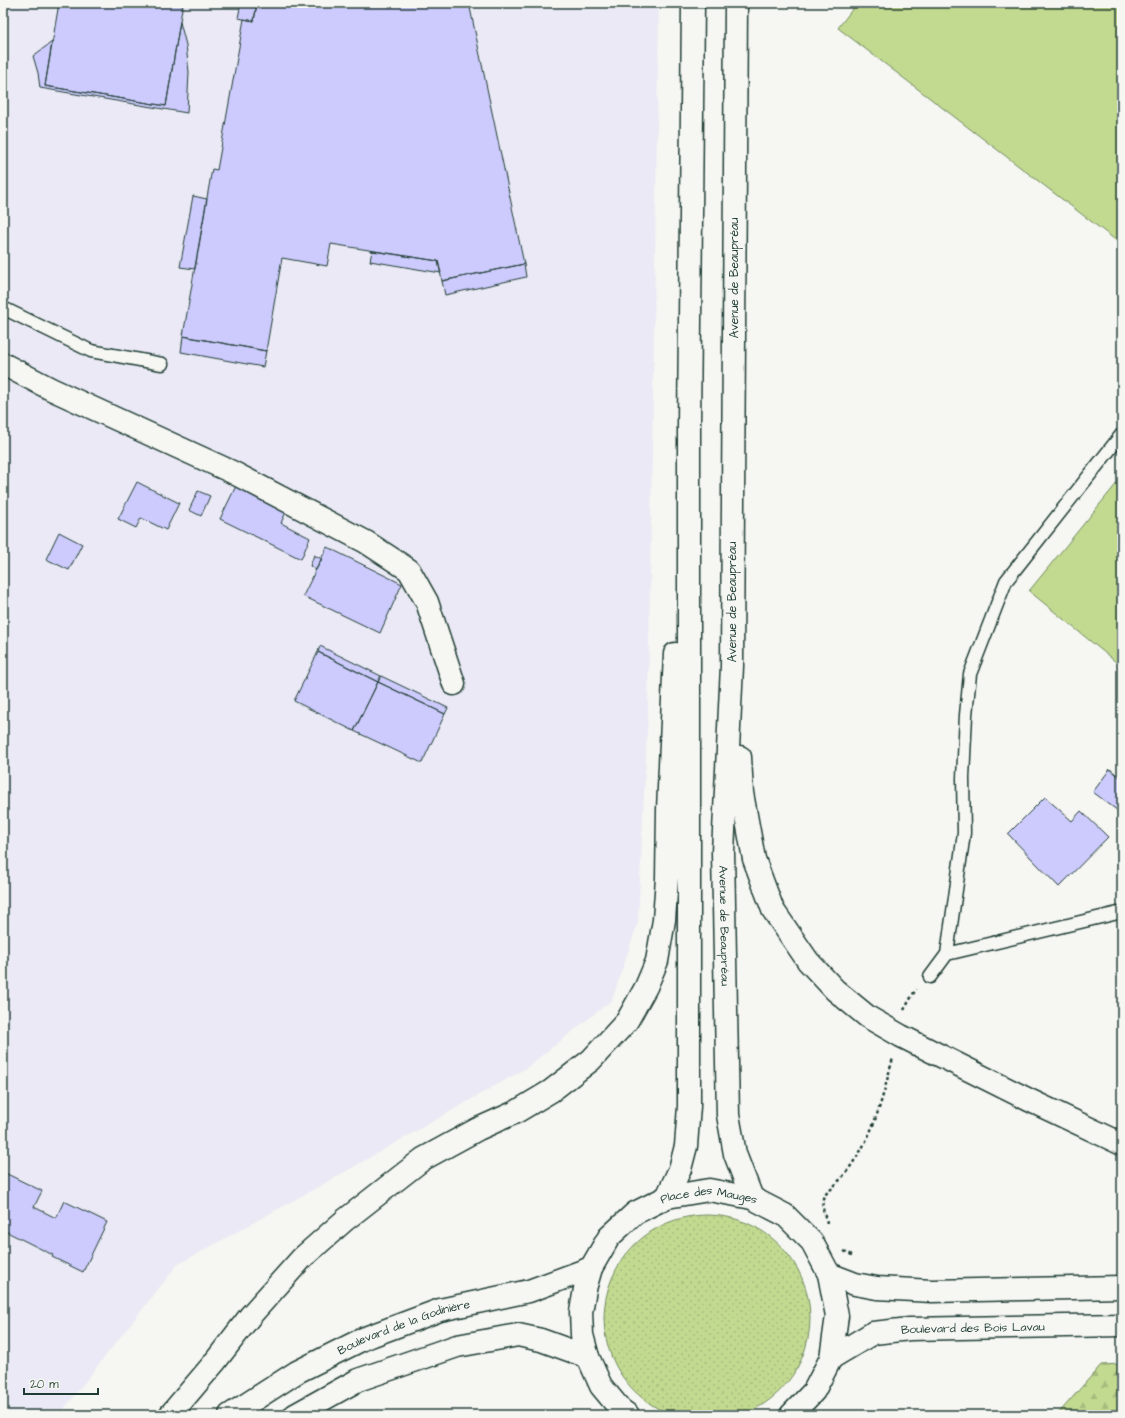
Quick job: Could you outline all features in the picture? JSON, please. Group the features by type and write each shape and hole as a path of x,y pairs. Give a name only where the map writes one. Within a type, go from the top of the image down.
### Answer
{"main road":[{"path":"667,1197 680,1169 686,1146 689,1106 689,519 693,3"},
{"name":"Avenue de Beaupréau","path":"736,3 732,666 723,852 728,1115 735,1154 752,1198"},
{"path":"3,364 51,389 232,472 366,542 409,570 427,602 454,684"},
{"path":"170,1415 214,1363 251,1315 302,1258 345,1220 423,1159 478,1129 516,1112 551,1091 591,1060 627,1022 646,987 657,961 664,920 679,583 689,519"},
{"path":"732,666 738,698 742,793 754,859 773,910 808,961 835,990 868,1017 901,1036 1122,1144"},
{"name":"Place des Mauges","path":"628,1415 621,1410 601,1386 588,1357 582,1335 581,1312 591,1268 609,1237 635,1213 667,1197 709,1190 752,1198 785,1215 812,1242 829,1274 837,1316 831,1358 814,1391 791,1415"},
{"name":"Boulevard de la Godinière","path":"230,1415 297,1372 365,1338 440,1310 529,1291 591,1268"},
{"path":"829,1274 855,1284 877,1288 924,1290 1122,1287"},
{"name":"Boulevard des Bois Lavau","path":"831,1358 874,1333 902,1330 1122,1325"},
{"path":"295,1415 358,1380 456,1346 518,1335 541,1340 588,1357"}],"lane":[{"path":"3,308 91,351 162,364"},
{"path":"930,978 947,954 964,833 966,715 970,674 1006,581 1122,434"},
{"path":"947,954 1122,912"}],"path":[{"path":"830,1228 825,1216 823,1201 824,1196 855,1161 869,1135 879,1112 895,1052 901,1036 905,1008 921,982 930,978"},
{"path":"842,1249 856,1258"}],"shaded area":[{"path":"3,3 659,3 648,710 638,922 612,1000 526,1068 334,1178 177,1265 59,1415 3,1415"}],"green space":[{"path":"857,3 1122,3 1122,245 838,28"},
{"path":"1122,477 1122,667 1029,591"},
{"path":"717,1215 727,1216 747,1222 773,1238 787,1252 803,1278 809,1298 809,1338 803,1358 787,1384 773,1398 747,1414 727,1420 697,1421 687,1420 667,1414 641,1398 627,1384 611,1358 605,1338 604,1308 605,1298 611,1278 627,1252 641,1238 667,1222 687,1216"},
{"path":"1122,1364 1122,1415 1057,1415 1101,1365"}],"building":[{"path":"59,3 183,3 166,106 45,86"},
{"path":"241,3 257,3 254,21 238,18"},
{"path":"257,3 469,3 524,264 442,281 438,261 331,244 327,266 282,258 266,351 183,336 212,169 217,170 244,19 254,21"},
{"path":"180,22 186,45 189,72 187,113 40,88 38,73 33,56 52,42 45,86 166,106"},
{"path":"193,196 207,199 195,269 180,267"},
{"path":"372,251 438,261 441,273 370,261"},
{"path":"524,264 526,277 445,295 442,281"},
{"path":"183,336 266,351 263,367 181,352"},
{"path":"137,482 179,503 166,530 141,518 136,528 118,519"},
{"path":"236,486 287,510 281,523 310,538 301,559 220,519"},
{"path":"198,491 210,496 201,516 189,510"},
{"path":"59,532 82,544 69,570 46,559"},
{"path":"327,547 402,584 380,633 303,596"},
{"path":"314,555 322,559 316,570 310,566"},
{"path":"320,646 381,676 378,682 318,652"},
{"path":"318,652 378,682 354,731 294,701"},
{"path":"381,676 448,708 445,714 378,682"},
{"path":"378,682 445,714 422,763 354,731"},
{"path":"1110,769 1122,779 1122,814 1093,792"},
{"path":"1045,797 1072,821 1081,811 1108,837 1059,887 1008,834"},
{"path":"3,1172 42,1191 34,1207 56,1218 64,1201 107,1222 83,1272 3,1230"}]}
